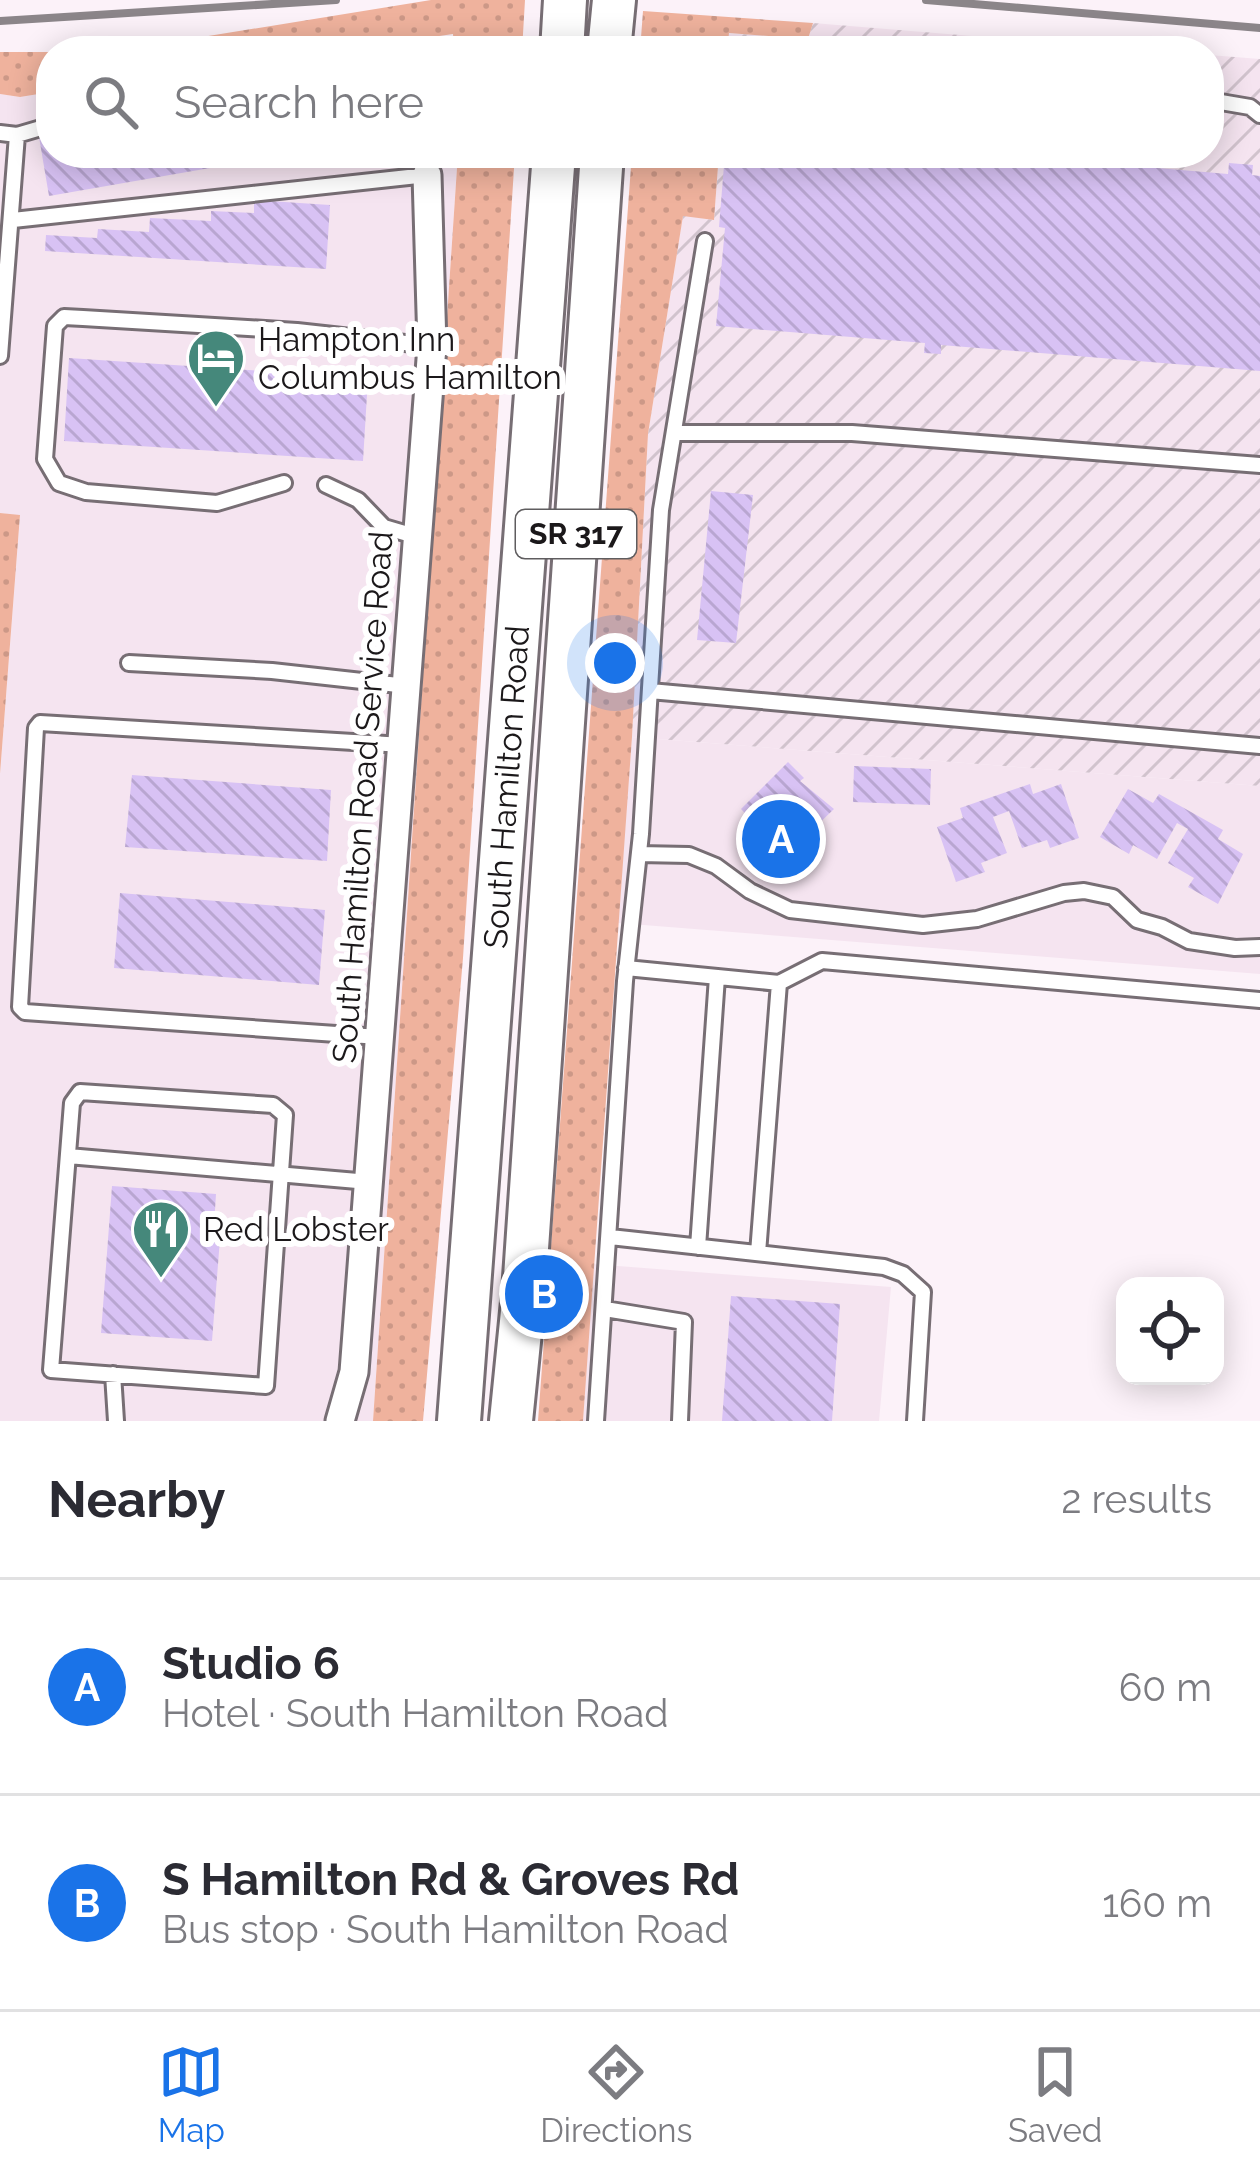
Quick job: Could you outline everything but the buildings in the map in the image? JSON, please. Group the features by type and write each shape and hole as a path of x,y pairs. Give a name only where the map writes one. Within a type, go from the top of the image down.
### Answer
{"main road":[{"path":"563,36 565,0"},
{"path":"610,36 614,0"},
{"name":"South Hamilton Road","path":"459,1421 553,168"},
{"name":"South Hamilton Road","path":"512,1421 601,168"}],"street":[{"name":"South Hamilton Road Service Road","path":"340,1421 354,1372 432,346 421,168"}],"lane":[{"path":"1224,103 1250,107 1260,115"},
{"path":"0,133 17,135 36,129"},
{"path":"0,356 17,135"},
{"path":"13,220 392,168"},
{"path":"596,1421 661,510 704,241"},
{"path":"284,484 217,503 86,492 59,484 45,459 55,326 64,316 83,317 297,331 432,346"},
{"path":"674,433 852,433 1260,465"},
{"path":"326,485 358,500 384,527 418,537"},
{"path":"129,663 272,671 407,686"},
{"path":"650,691 1260,746"},
{"path":"380,1037 25,1012 20,1007 35,728 40,723 403,745"},
{"path":"639,854 689,855 790,910 923,925 977,919 1064,892 1084,891 1113,897 1137,920 1189,941 1260,947"},
{"path":"626,968 778,983 822,962 1260,1000"},
{"path":"698,1246 717,977"},
{"path":"758,1253 778,983"},
{"path":"80,1092 273,1105 285,1115 266,1385 52,1370 68,1156 71,1103 80,1092"},
{"path":"68,1156 369,1182"},
{"path":"610,1237 884,1267 903,1274 923,1292 915,1421"},
{"path":"604,1309 685,1322 680,1421"},
{"path":"113,1374 116,1421"}],"shaded area":[{"path":"431,0 525,0 523,36 209,36"},
{"path":"643,11 813,23 809,36 641,36"},
{"path":"813,23 973,36 809,36"},
{"path":"0,52 36,52 36,94 0,94"},
{"path":"1224,56 1260,59 1260,786 632,737 648,434 683,215 714,220 718,168 1224,168"},
{"path":"0,94 36,94 36,168 457,168 373,1421 0,1421 0,774 20,516 0,513"},
{"path":"457,168 514,168 463,958 423,1421 373,1421"},
{"path":"631,168 718,168 714,220 683,216 648,434 632,737 583,1421 538,1421"},
{"path":"0,513 20,515 0,774"},
{"path":"632,737 1260,786 1260,974 618,923"},
{"path":"592,1264 891,1287 879,1421 583,1421"}],"railway":[{"path":"0,21 336,0"},
{"path":"926,0 1260,28"}],"place":[{"name":"Hampton Inn Columbus Hamilton","path":"216,409"},
{"name":"Studio 6","path":"781,839"},
{"name":"Red Lobster","path":"161,1280"},
{"name":"S Hamilton Rd & Groves Rd","path":"544,1294"}]}
